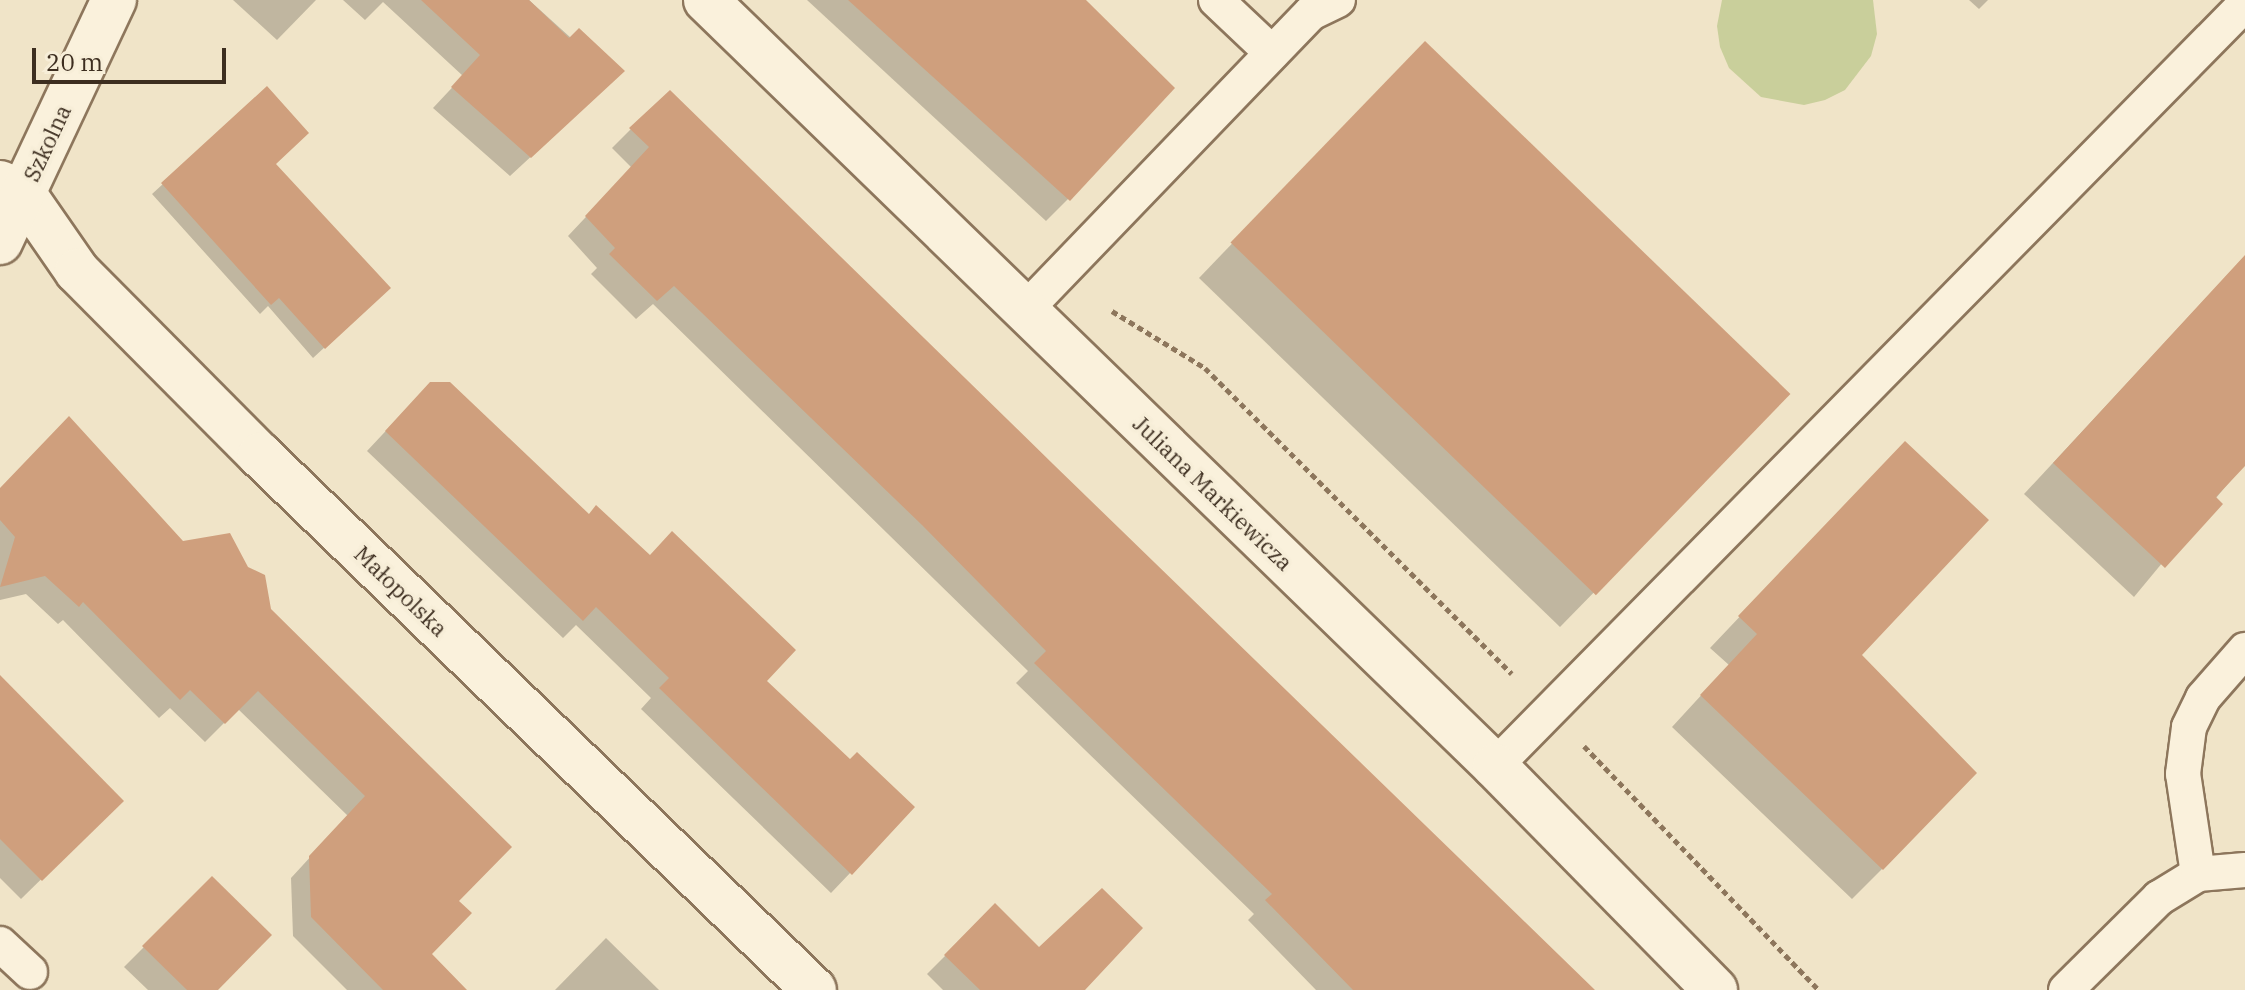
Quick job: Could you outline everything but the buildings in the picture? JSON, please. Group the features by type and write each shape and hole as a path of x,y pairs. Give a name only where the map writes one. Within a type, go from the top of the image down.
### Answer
{"street":[{"name":"Szkolna","path":"0,242 12,188 114,0"},
{"name":"Juliana Markiewicza","path":"706,0 1495,766 1715,990"},
{"name":"Małopolska","path":"12,188 88,282 814,990"}],"lane":[{"path":"1216,0 1272,53"},
{"path":"1025,310 1311,13 1338,0"},
{"path":"1495,766 2245,4"},
{"path":"2198,874 2183,774 2189,727 2203,698 2245,650"},
{"path":"2066,990 2159,898 2198,874 2245,870"},
{"path":"0,944 30,972"}],"path":[{"path":"1063,273 1099,303 1205,368 1550,712 1819,990"}],"green space":[{"path":"1722,0 1873,0 1877,34 1871,56 1845,90 1825,100 1804,105 1761,97 1729,68 1720,47 1717,26"}]}
